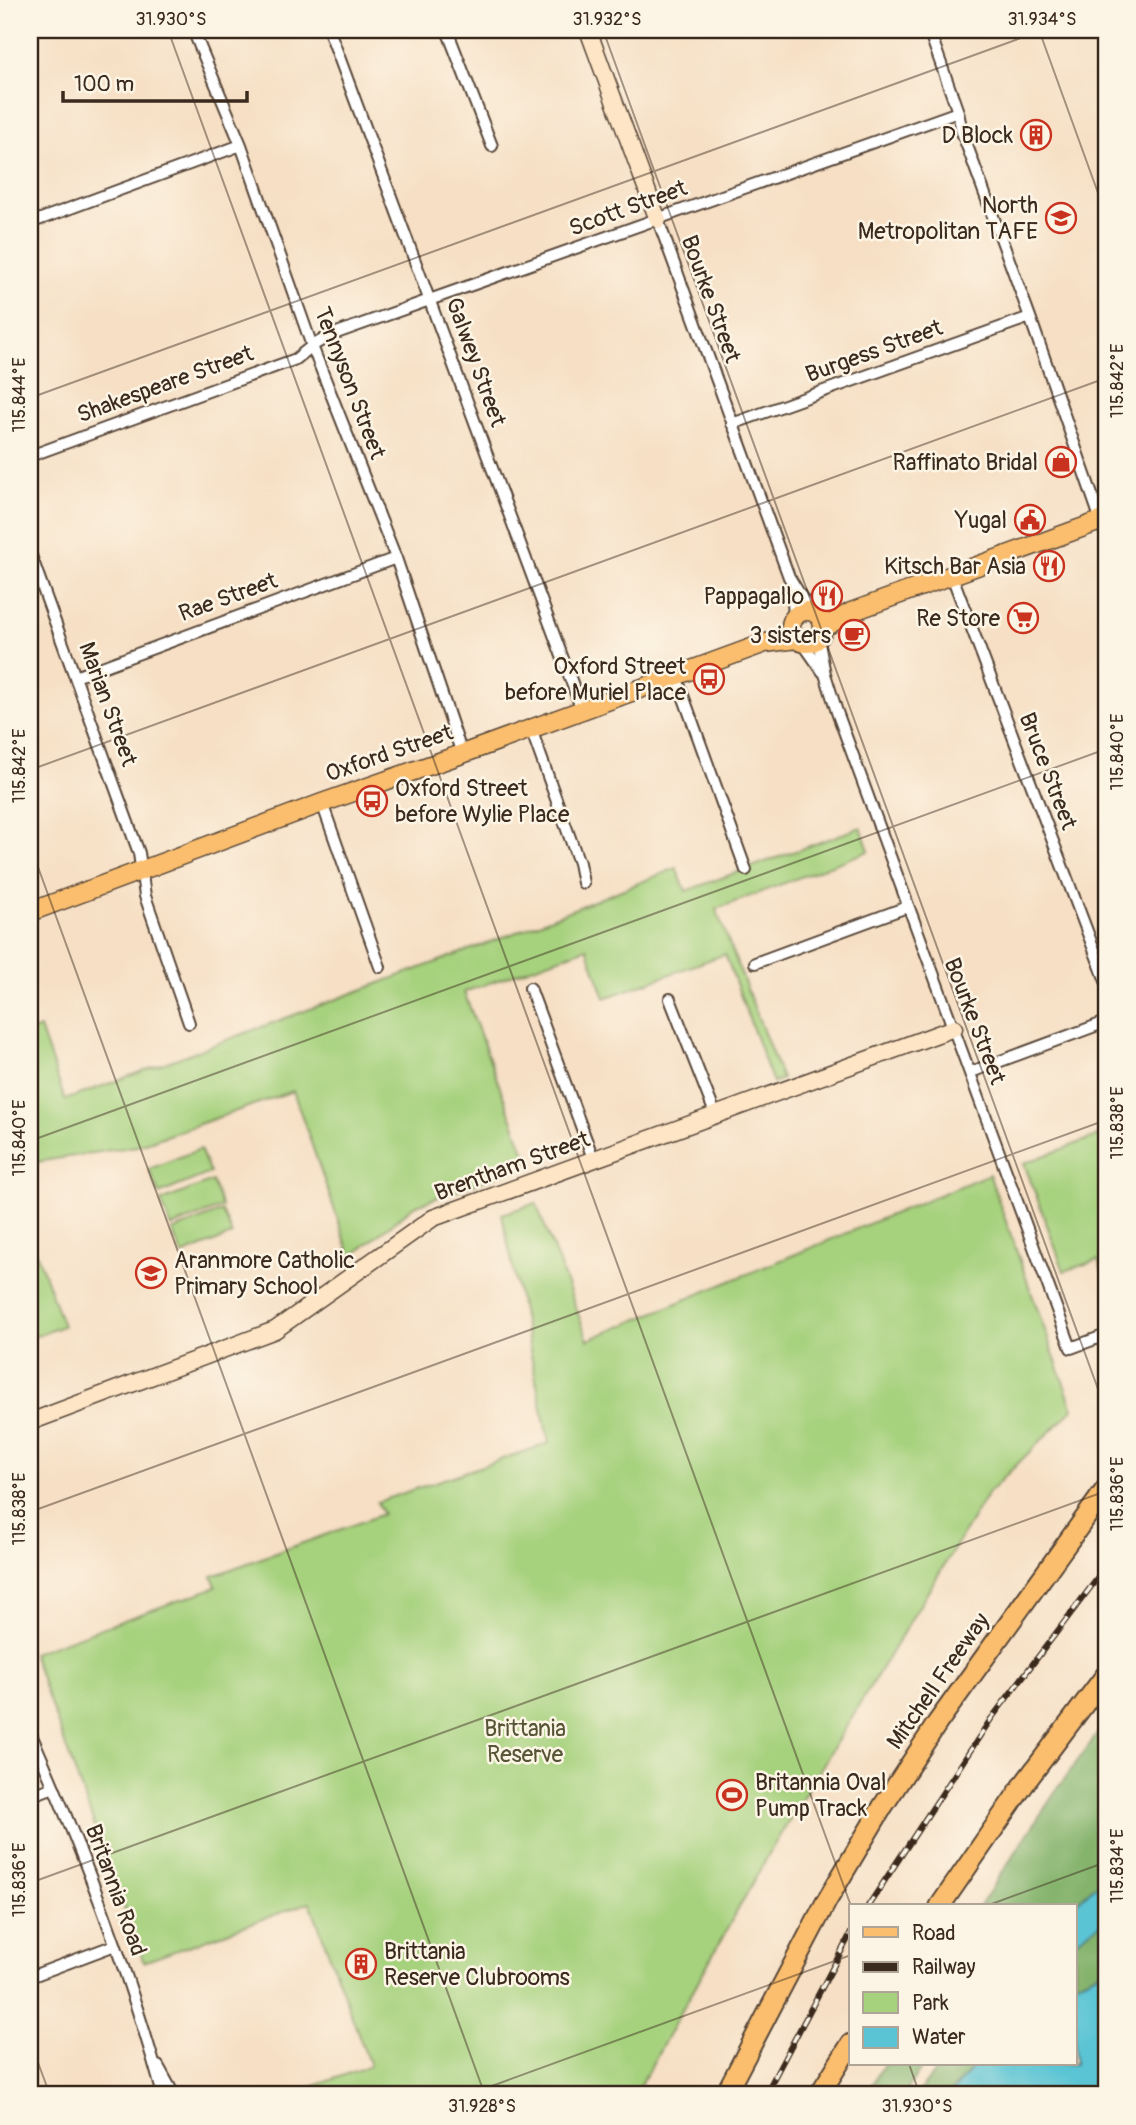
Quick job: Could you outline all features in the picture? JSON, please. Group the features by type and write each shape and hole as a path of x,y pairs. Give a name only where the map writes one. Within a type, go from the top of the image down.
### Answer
{"highway":[{"name":"Mitchell Freeway","path":"725,2095 826,1902 883,1806 938,1722 1106,1489"},
{"path":"941,1904 1027,1780 1106,1675"},
{"path":"819,2095 849,2047"}],"main road":[{"path":"806,626 1105,525"},
{"name":"Oxford Street","path":"30,912 806,626"}],"street":[{"name":"Tennyson Street","path":"193,30 241,145 312,346 396,558 462,754"},
{"name":"Galwey Street","path":"329,30 582,710"},
{"path":"447,30 492,146"},
{"name":"Bourke Street","path":"588,30 1070,1348 1106,1335"},
{"path":"929,30 958,112 962,132 1105,525"},
{"name":"Scott Street","path":"312,346 331,335 958,112"},
{"path":"30,223 241,145"},
{"name":"Burgess Street","path":"732,424 1030,317"},
{"name":"Shakespeare Street","path":"30,456 296,359 312,346"},
{"name":"Marian Street","path":"30,553 139,852 145,896 189,1023"},
{"name":"Rae Street","path":"75,677 396,558"},
{"name":"Bruce Street","path":"953,576 1106,981"},
{"name":"Bourke Street","path":"791,583 825,674"},
{"path":"676,676 746,870"},
{"path":"531,729 579,863 583,883"},
{"path":"322,803 380,967"},
{"path":"755,963 907,907"},
{"path":"530,988 594,1161"},
{"path":"670,999 716,1116"},
{"path":"971,1072 1106,1022"},
{"name":"Brentham Street","path":"30,1422 275,1330 433,1218 954,1028"},
{"name":"Britannia Road","path":"30,1732 115,1945 163,2095"},
{"path":"30,1796 54,1787"},
{"path":"30,1977 115,1945"},
{"name":"Britannia Road","path":"155,2064 174,2095"}],"green space":[{"path":"861,827 869,851 716,909 782,1079 773,1083 725,954 605,998 587,948 464,992 529,1164 414,1206 351,1257 293,1091 137,1146 30,1163 30,1032 40,1028 65,1100 504,937 676,868 686,891"},
{"path":"1106,1133 1106,1281 1098,1260 1064,1271 1024,1163"},
{"path":"200,1149 210,1173 159,1194 149,1169"},
{"name":"Brittania Reserve","path":"989,1174 1073,1409 988,1493 771,1850 635,2095 289,2095 370,2066 310,1902 144,1962 32,1653 216,1587 212,1576 383,1514 377,1502 549,1443 502,1214 536,1203 588,1340"},
{"path":"212,1181 222,1207 171,1227 161,1201"},
{"path":"222,1211 232,1235 182,1255 172,1231"},
{"path":"33,1243 63,1326 30,1338 30,1244"},
{"path":"1106,1722 1106,1876 1075,1904 981,1904 1060,1785"},
{"path":"1106,1920 1106,1969 1076,1983 1076,1940"},
{"path":"883,2066 923,2066 904,2095 866,2095"},
{"path":"939,2066 973,2066 950,2095 916,2095"}],"water":[{"path":"1106,1876 1106,1920 1076,1940 1075,1904"},
{"path":"1106,1969 1106,2095 950,2095 973,2066 1076,2066 1076,1983"}],"railway":[{"path":"869,1904 991,1719 1106,1567"},
{"path":"765,2095 849,1937"}],"place":[{"name":"D Block","path":"1036,135"},
{"name":"North Metropolitan TAFE","path":"1061,218"},
{"name":"Raffinato Bridal","path":"1061,462"},
{"name":"Yugal","path":"1030,520"},
{"name":"Kitsch Bar Asia","path":"1049,566"},
{"name":"Pappagallo","path":"827,596"},
{"name":"Re Store","path":"1023,618"},
{"name":"3 sisters","path":"854,635"},
{"name":"Oxford Street before Muriel Place","path":"709,679"},
{"name":"Oxford Street before Wylie Place","path":"372,801"},
{"name":"Aranmore Catholic Primary School","path":"151,1273"},
{"name":"Britannia Oval Pump Track","path":"732,1795"},
{"name":"Brittania Reserve Clubrooms","path":"361,1964"}]}
